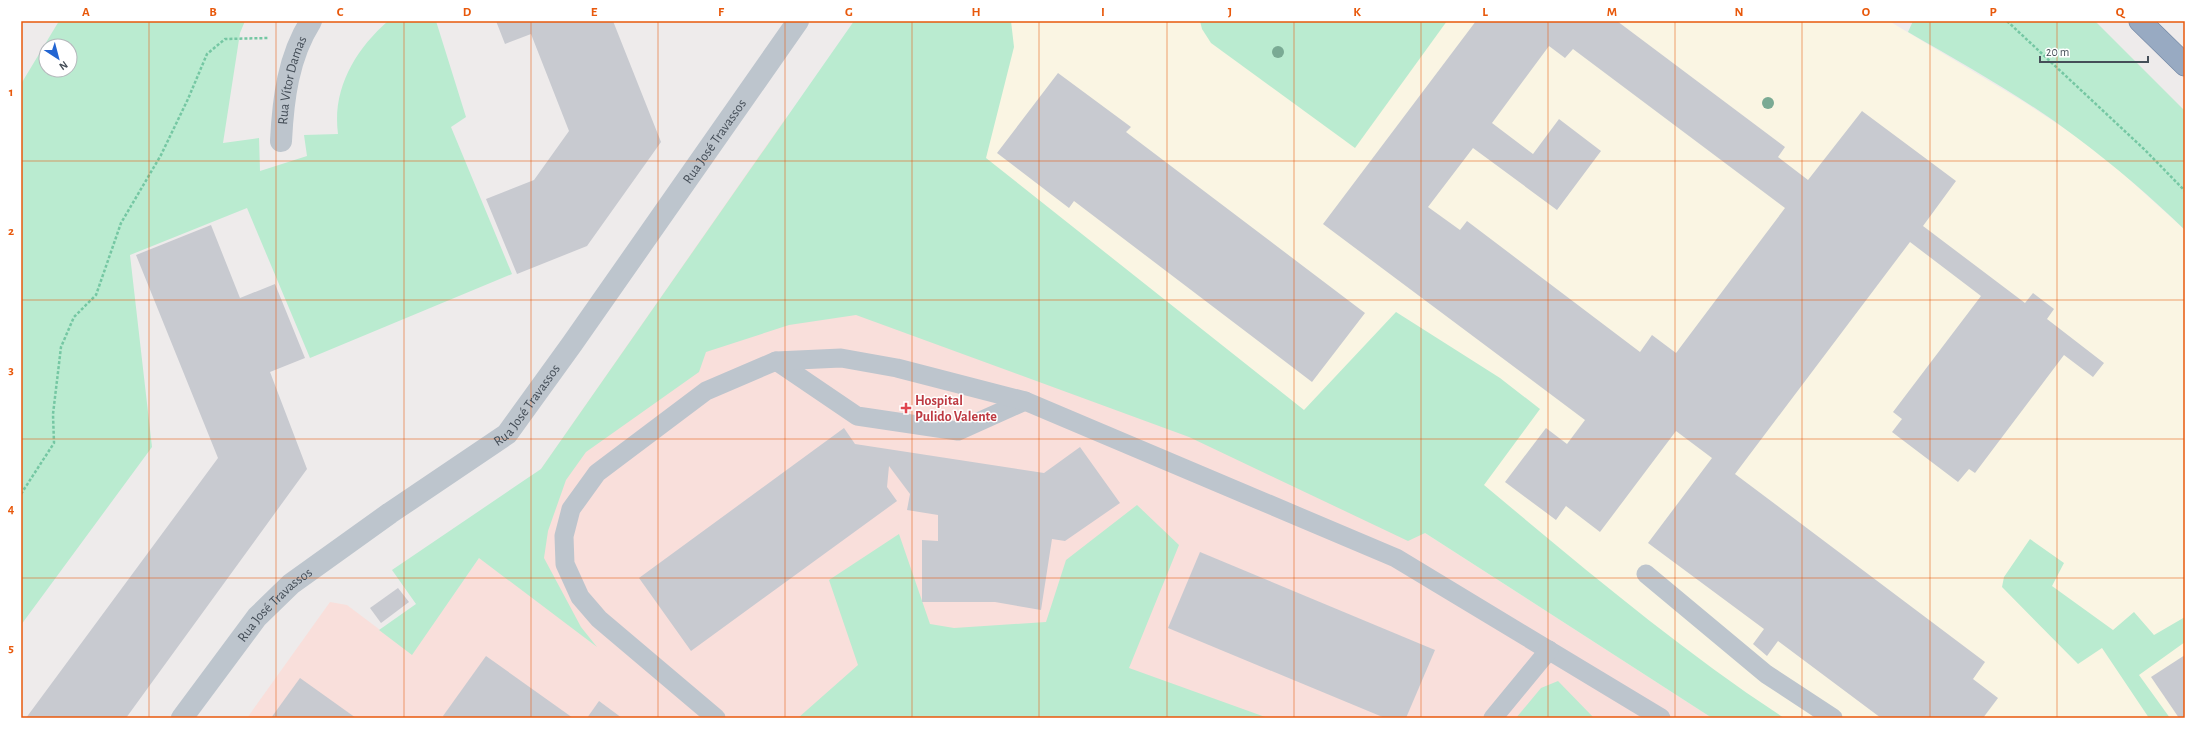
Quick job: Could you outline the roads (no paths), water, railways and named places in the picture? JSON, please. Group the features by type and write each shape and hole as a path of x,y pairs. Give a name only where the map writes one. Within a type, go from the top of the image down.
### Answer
{"highway":[{"path":"2140,21 2185,65"}],"street":[{"name":"Rua José Travassos","path":"182,718 257,617 291,584 390,513 507,434 582,331 798,21"},
{"name":"Rua Vítor Damas","path":"281,141 282,111 287,80 307,29"}],"lane":[{"path":"716,718 599,619 585,602 564,564 564,536 571,509 597,473 706,391 776,361 841,358 897,368 1025,401 1396,558 1661,718"},
{"path":"776,361 857,416 958,431 1025,401"},
{"path":"1646,574 1766,674 1832,718"},
{"path":"1492,718 1549,650"}],"place":[{"name":"Hospital Pulido Valente","path":"906,408"}]}
